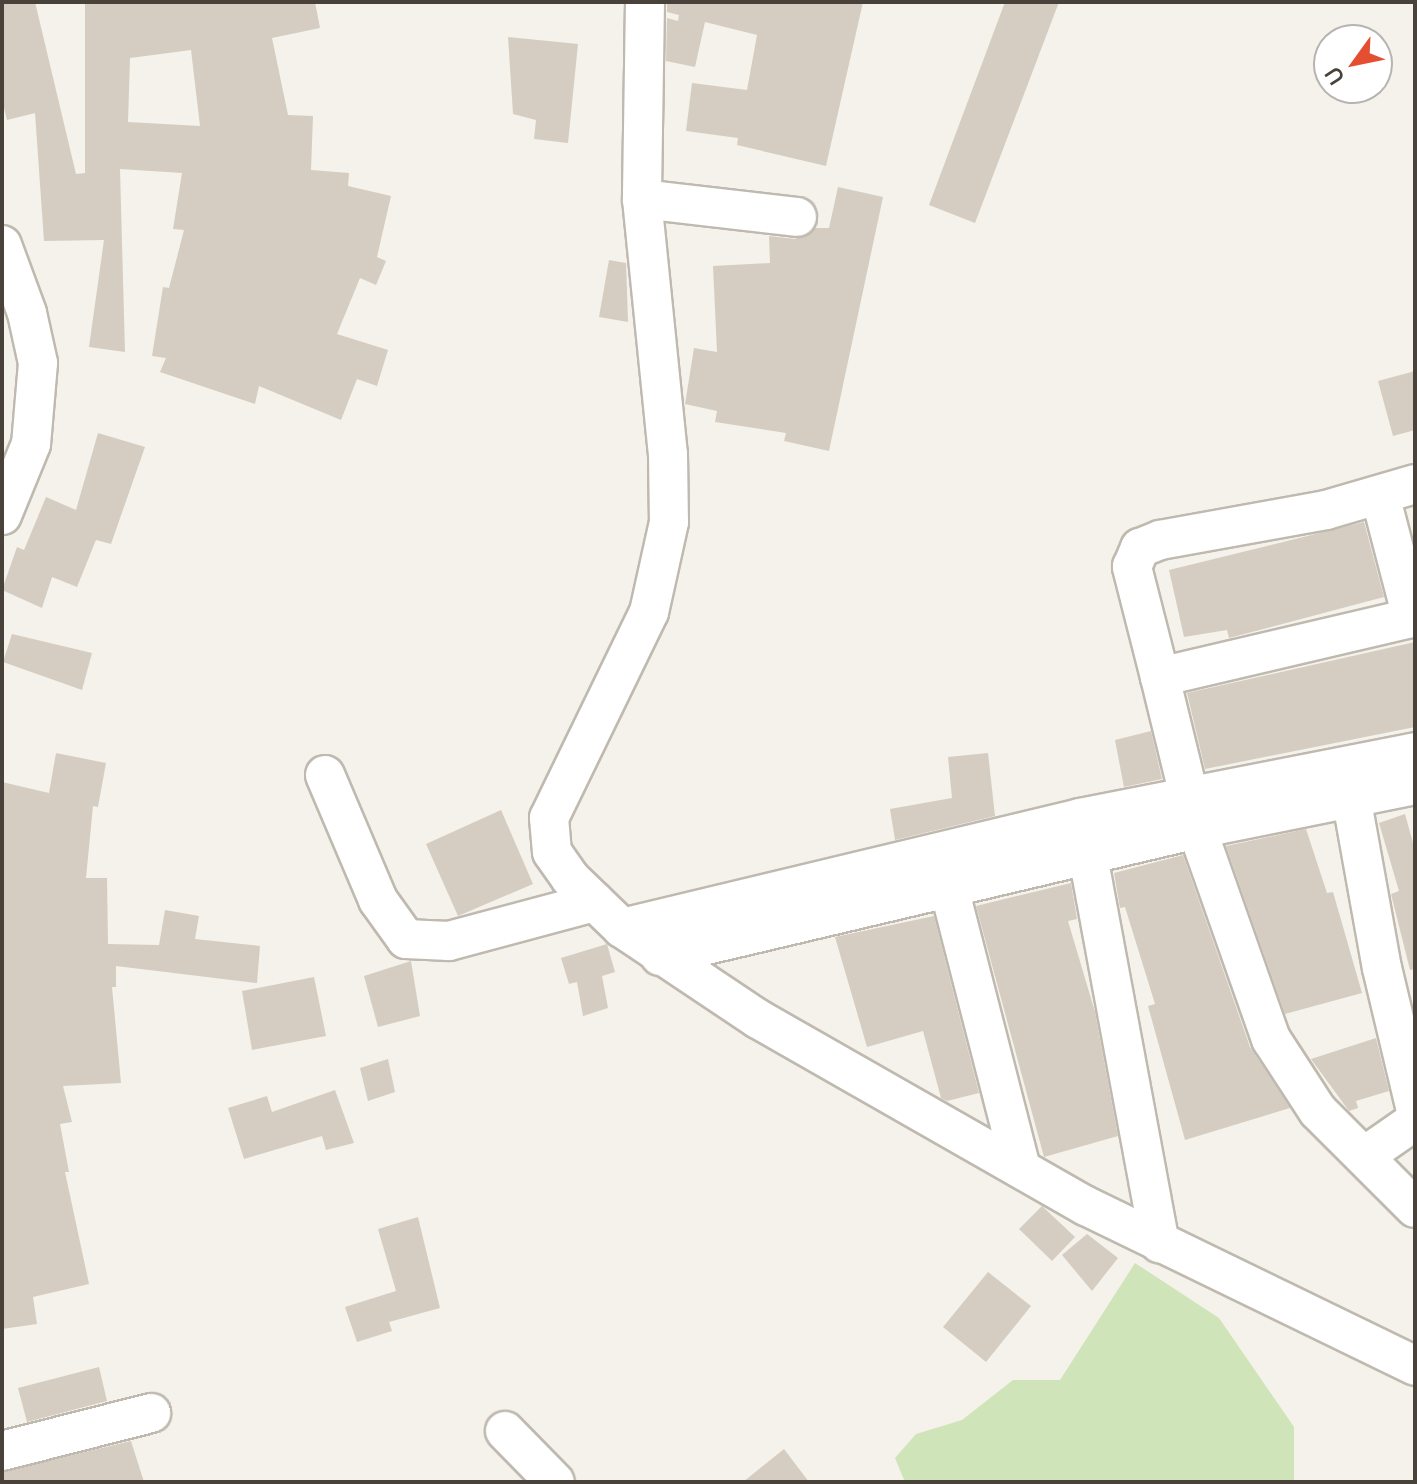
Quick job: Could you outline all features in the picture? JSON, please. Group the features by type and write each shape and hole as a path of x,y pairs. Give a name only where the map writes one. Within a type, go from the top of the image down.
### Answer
{"street":[{"path":"645,2 642,199 668,454 669,522 649,612 568,772 547,830 557,861 622,928 758,1019 1160,1243 1415,1366"},
{"path":"642,199 797,217"},
{"path":"2,245 27,313 38,363 31,444 2,515"},
{"path":"1160,677 1414,617 1397,490 1140,548 1132,567 1193,813 1271,1039 1318,1111 1366,1155 1415,1208"},
{"path":"1349,783 1415,752"},
{"path":"325,775 378,900 406,939 449,941 595,902"},
{"path":"622,928 1349,783 1415,785"},
{"path":"1349,783 1382,968 1415,1106"},
{"path":"660,956 1088,856 1193,813"},
{"path":"1088,856 1160,1243"},
{"path":"949,888 1021,1168"},
{"path":"1366,1155 1415,1121"},
{"path":"2,1451 151,1413"},
{"path":"505,1431 555,1482"}],"green space":[{"path":"1135,1263 1219,1318 1294,1427 1294,1482 905,1482 895,1458 916,1434 962,1420 1013,1380 1060,1380"}],"building":[{"path":"2,2 35,2 76,174 85,173 85,2 315,2 320,28 272,38 288,115 313,116 311,170 349,173 348,186 391,196 377,257 386,261 376,285 360,278 337,334 388,350 377,386 357,379 341,420 259,386 255,404 160,372 166,358 152,356 163,287 169,288 184,230 173,229 182,173 120,169 125,352 89,347 104,240 44,241 35,113 7,120 2,100","holes":["191,50 200,126 128,122 130,58"]},
{"path":"667,2 863,2 826,166 737,145 738,138 686,131 692,83 747,90 757,35 705,22 695,67 666,61 667,18 678,21 679,15 667,12"},
{"path":"1005,2 1059,2 975,223 929,205"},
{"path":"508,37 578,44 568,143 534,139 536,120 513,114"},
{"path":"838,187 883,197 829,451 784,441 786,433 715,422 717,411 685,404 694,348 717,352 713,266 770,263 769,236 795,239 816,228 829,228"},
{"path":"609,260 626,263 628,322 599,317"},
{"path":"1415,371 1415,430 1393,436 1378,381"},
{"path":"98,433 145,447 111,544 96,540 77,587 52,577 42,608 2,590 17,547 24,550 46,497 76,510"},
{"path":"1364,522 1384,597 1229,638 1227,630 1184,637 1169,570"},
{"path":"12,634 92,653 82,690 3,662"},
{"path":"1415,642 1415,727 1205,769 1187,693"},
{"path":"1151,731 1162,779 1124,787 1115,740"},
{"path":"56,753 106,763 98,807 93,806 86,878 107,878 108,944 159,945 165,910 199,916 195,939 260,946 257,983 116,966 116,987 112,987 121,1083 63,1086 72,1122 60,1124 69,1172 65,1172 89,1284 33,1297 37,1324 2,1329 2,782 49,793"},
{"path":"988,753 995,816 895,840 890,809 952,798 948,757"},
{"path":"501,810 533,884 458,916 426,844"},
{"path":"1405,814 1415,850 1415,969 1410,970 1391,894 1399,891 1379,823"},
{"path":"1306,829 1327,893 1333,892 1362,993 1285,1014 1226,846"},
{"path":"1183,855 1250,1047 1290,1108 1185,1140 1148,1006 1155,1004 1125,907 1120,908 1114,873"},
{"path":"1071,883 1077,919 1068,921 1095,1012 1118,1136 1044,1157 976,906"},
{"path":"934,916 979,1093 947,1101 941,1098 923,1031 867,1047 835,937"},
{"path":"607,944 615,972 602,976 608,1008 583,1016 577,982 569,984 561,958"},
{"path":"411,961 420,1016 378,1027 364,976"},
{"path":"314,977 326,1036 252,1050 242,991"},
{"path":"1376,1038 1389,1091 1356,1101 1358,1108 1349,1111 1311,1059"},
{"path":"388,1059 395,1092 368,1101 360,1068"},
{"path":"335,1090 354,1143 326,1150 322,1136 244,1159 228,1108 267,1096 272,1112"},
{"path":"1042,1206 1075,1237 1052,1261 1019,1229"},
{"path":"418,1217 440,1308 389,1322 392,1331 357,1342 345,1307 396,1291 378,1229"},
{"path":"1087,1234 1118,1258 1092,1291 1062,1255"},
{"path":"988,1272 1031,1306 986,1362 943,1327"},
{"path":"99,1367 107,1401 27,1422 18,1388"},
{"path":"131,1441 144,1482 2,1482 2,1472"},
{"path":"784,1449 809,1482 743,1482"}]}
